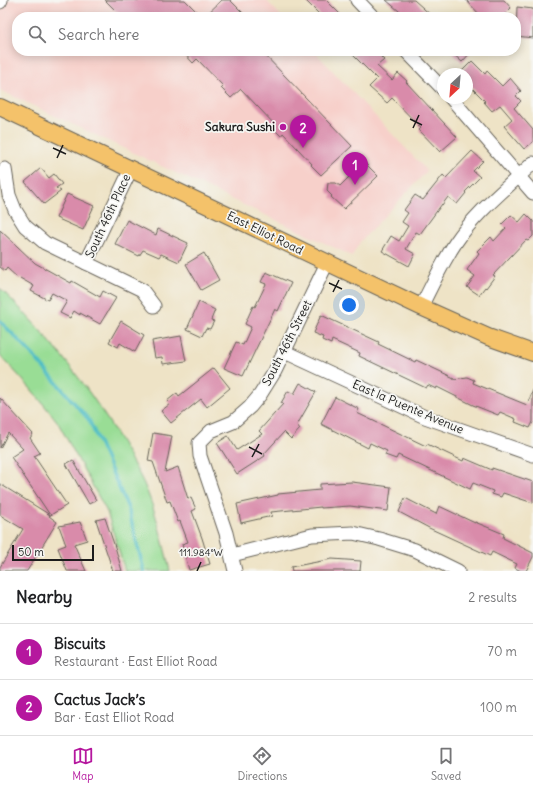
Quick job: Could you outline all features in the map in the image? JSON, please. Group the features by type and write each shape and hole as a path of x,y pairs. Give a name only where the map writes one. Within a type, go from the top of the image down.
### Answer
{"main road":[{"name":"East Elliot Road","path":"0,107 421,307 488,337 533,353"}],"street":[{"path":"357,0 368,12"},
{"path":"411,56 437,83"},
{"path":"456,104 533,193"},
{"path":"421,307 442,264 457,241 476,218 533,163"},
{"path":"5,169 9,195 15,210 25,226 45,243 142,290 154,306"},
{"name":"South 46th Place","path":"86,263 131,169"},
{"name":"South 46th Street","path":"232,555 200,456 199,443 212,431 233,422 250,407 260,395 285,352 327,263"},
{"name":"East la Puente Avenue","path":"285,352 425,417 533,455"},
{"path":"235,571 232,555 312,535 353,533 415,550 458,571"}],"shaded area":[{"path":"0,0 266,0 277,12 12,12 12,56 319,56 427,171 360,242 352,256 0,90"}],"green space":[{"path":"0,288 54,346 86,388 115,431 140,476 148,494 159,527 170,571 125,571 107,512 57,421 31,389 0,355"}],"building":[{"path":"105,0 185,0 197,12 117,12"},
{"path":"222,0 230,0 242,12 209,12"},
{"path":"305,0 326,0 338,12 317,12"},
{"path":"386,0 414,0 427,12 400,12"},
{"path":"466,0 504,0 511,8 507,12 477,12"},
{"path":"517,7 533,9 533,38 521,37 521,12 517,12"},
{"path":"187,56 266,56 352,146 321,175 283,133 281,136 273,128 275,125 241,89 231,98 221,88 223,86 197,59 193,63"},
{"path":"354,56 380,56 384,60 377,66 392,80 398,73 457,137 440,152 419,130 421,128 392,98 387,103 369,87 377,79"},
{"path":"455,56 467,56 462,62"},
{"path":"472,61 485,74 487,71 502,86 510,78 521,91 516,96 521,101 514,108 533,130 533,142 524,149 504,126 512,119 500,105 492,111 484,102 485,101 473,89 473,68 465,68"},
{"path":"472,151 483,161 473,171 480,177 465,192 466,193 457,204 448,197 420,234 416,232 406,249 415,254 409,266 382,251 391,236 399,241 408,226 402,222 408,213 404,210 415,195 423,200 443,175 446,178"},
{"path":"364,162 378,176 344,209 331,197 332,196 327,191 328,183 336,183 340,186"},
{"path":"41,168 49,178 54,174 62,184 56,188 61,191 44,204 25,182"},
{"path":"67,194 94,206 83,230 56,218"},
{"path":"526,214 533,221 533,236 528,241 526,240 493,275 495,276 479,295 467,287 475,276 467,270 479,253 477,251 491,237 494,241 506,228 502,224 511,215 519,222"},
{"path":"127,220 156,235 158,229 188,243 179,262 161,254 159,257 143,250 139,256 115,244"},
{"path":"0,230 35,263 100,297 103,291 116,298 100,324 74,311 70,318 60,313 67,301 52,293 48,300 31,291 34,286 20,278 19,279 7,268 5,271 0,267"},
{"path":"204,253 219,280 201,290 186,264"},
{"path":"266,272 291,283 278,311 275,309 243,376 224,368 236,342 243,345 251,327 245,324 253,306 255,307 266,284 261,282"},
{"path":"199,302 215,310 211,320 214,321 210,329 206,328 202,336 187,329"},
{"path":"321,315 379,342 378,344 415,362 416,360 454,379 467,377 474,380 473,383 527,405 533,390 533,422 530,428 515,422 516,419 500,412 498,415 473,405 437,387 436,389 428,385 426,388 359,356 360,353 332,340 331,344 322,340 323,337 313,333"},
{"path":"121,321 144,335 135,352 120,343 118,347 109,342"},
{"path":"181,336 186,361 163,364 162,357 155,358 152,341"},
{"path":"214,368 230,388 207,407 201,399 171,423 161,411 170,404 167,401 177,393 179,396"},
{"path":"300,383 316,392 297,425 300,429 291,439 284,432 264,454 265,456 237,474 217,443 228,436 237,450 262,434 259,431 283,404 281,403 288,391 294,394"},
{"path":"335,397 359,409 357,413 426,446 427,444 463,461 464,458 492,470 492,468 533,482 533,503 503,493 501,497 492,494 493,491 473,483 470,489 398,455 396,459 385,455 387,451 370,443 368,448 321,424"},
{"path":"0,398 33,434 30,438 40,453 34,456 67,505 49,516 57,522 27,571 0,571 0,567 23,529 0,515 0,484 50,515 11,457 23,449 8,433 0,448"},
{"path":"153,433 172,436 165,472 178,467 188,499 191,498 196,509 192,511 210,564 189,570 182,544 188,542 170,501 167,502 153,462 148,461"},
{"path":"73,460 96,500 89,504 66,464"},
{"path":"352,482 391,487 388,511 350,506 321,507 271,512 272,516 241,523 237,504 278,494 320,490 320,484"},
{"path":"405,498 436,514 439,506 475,523 504,534 503,538 533,553 533,557 526,571 521,571 515,568 517,564 492,552 490,556 429,528 399,512"},
{"path":"105,518 122,571 113,571 96,520"},
{"path":"80,522 87,540 74,544 86,571 67,571 58,548 66,545 59,526"},
{"path":"332,559 361,561 360,571 292,571 291,567"}],"waterway":[{"path":"0,321 30,352 89,420 128,508 144,571"}],"place":[{"name":"Sakura Sushi","path":"283,127"},
{"name":"Cactus Jack’s","path":"303,148"},
{"name":"Biscuits","path":"355,185"}]}
